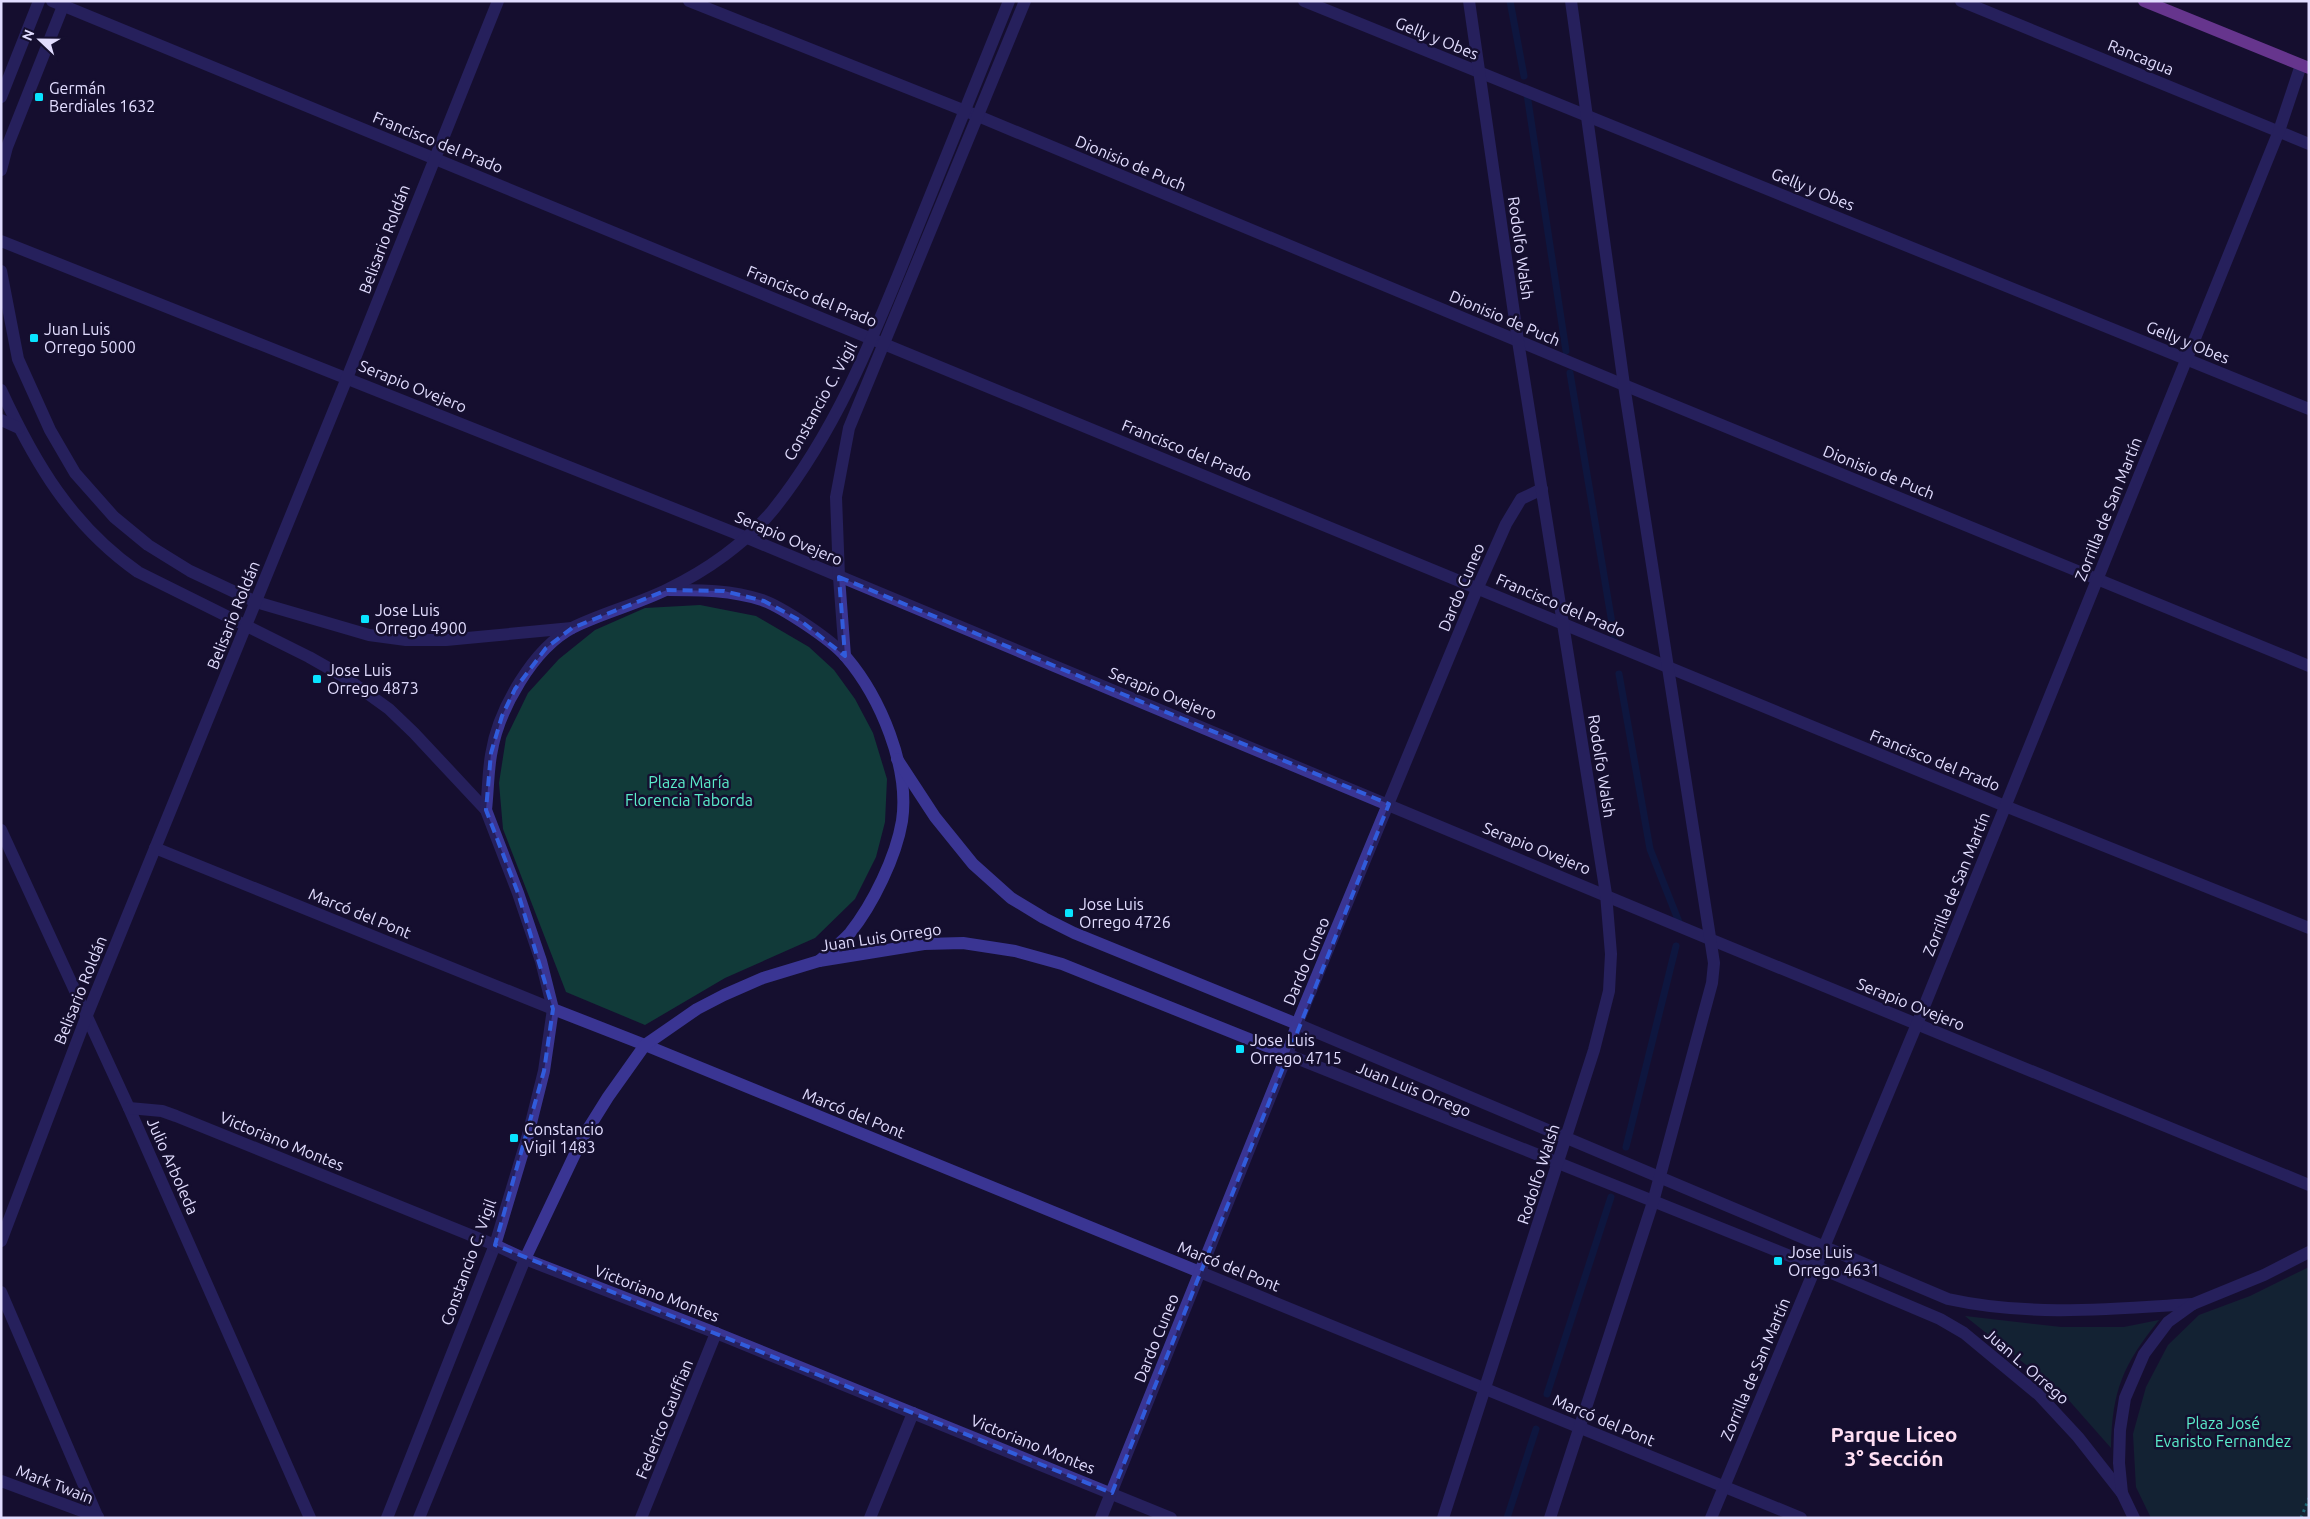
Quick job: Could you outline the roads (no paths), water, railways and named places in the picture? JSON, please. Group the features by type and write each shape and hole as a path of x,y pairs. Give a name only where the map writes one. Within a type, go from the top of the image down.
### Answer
{"main road":[{"path":"2144,1 2305,67"}],"street":[{"path":"1,97 39,1"},
{"name":"Belisario Roldán","path":"1,1241 87,1014 347,378 498,1"},
{"name":"Dionisio de Puch","path":"688,1 978,116 1624,385 2309,666"},
{"name":"Constancio C. Vigil","path":"845,656 839,577 836,497 849,428 878,341 964,112 1009,1"},
{"name":"Constancio C. Vigil","path":"486,810 491,753 502,716 515,689 546,648 572,628 620,607 667,590 714,563 746,537 772,512 809,459 878,341 978,116 1025,1"},
{"name":"Gelly y Obes","path":"1304,1 2309,409"},
{"name":"Rodolfo Walsh","path":"1443,1518 1594,1050 1609,991 1611,954 1606,894 1518,340 1469,1"},
{"path":"1550,1518 1653,1202 1712,983 1714,962 1624,385 1572,1"},
{"name":"Rancagua","path":"1961,1 2309,144"},
{"path":"1,170 7,147 60,3"},
{"name":"Francisco del Prado","path":"60,3 2005,806 2309,928"},
{"name":"Zorrilla de San Martín","path":"1711,1518 1917,1024 2305,67"},
{"name":"Serapio Ovejero","path":"1,240 746,537 1606,894 1712,940 2309,1185"},
{"path":"1,271 18,359 50,430 75,473 114,517 148,545 190,571 256,602 369,636 406,640 446,640 572,628"},
{"path":"1,390 44,474 69,509 118,558 138,572 309,657 346,678 389,709 438,757 486,810 518,892 541,961 553,1009 645,1044 608,1096 583,1138 525,1259 419,1518"},
{"path":"1,420 19,428"},
{"name":"Dardo Cuneo","path":"1101,1518 1287,1055 1297,1024 1478,587 1506,524 1521,499 1542,489"},
{"path":"667,590 724,591 764,601 801,621 845,656 868,688 883,715 897,760 902,794 902,821 889,863 871,904 849,934 820,961"},
{"name":"Juan Luis Orrego","path":"897,760 935,817 973,864 1011,898 1074,933 1567,1137 1948,1299"},
{"name":"Julio Arboleda","path":"1,830 87,1014 310,1518"},
{"name":"Marcó del Pont","path":"156,848 553,1009"},
{"name":"Juan Luis Orrego","path":"645,1044 697,1009 724,995 763,978 820,961 924,944 963,943 1015,951 1062,964 1815,1266 1940,1319"},
{"name":"Constancio C. Vigil","path":"387,1518 495,1245 528,1135 544,1071 553,1009"},
{"name":"Marcó del Pont","path":"645,1044 1801,1518"},
{"name":"Victoriano Montes","path":"129,1108 162,1111 176,1116 495,1245 525,1259 716,1333 1171,1518"},
{"path":"2134,1518 2122,1494 2119,1463 2120,1430 2125,1398 2144,1354 2168,1322 2193,1304 2264,1275 2309,1252"},
{"path":"1,1292 98,1517"},
{"name":"Juan L. Orrego","path":"1948,1299 1981,1306 2073,1311 2193,1304"},
{"name":"Juan L. Orrego","path":"1940,1319 1970,1338 2039,1395 2078,1437 2122,1494"},
{"name":"Federico Gauffian","path":"642,1518 716,1333"},
{"path":"870,1518 913,1413"},
{"name":"Mark Twain","path":"1,1481 98,1517"}],"waterway":[{"path":"1510,1 1524,76"},
{"path":"1527,94 1566,351"},
{"path":"1570,373 1615,641"},
{"path":"1619,674 1650,849 1679,922"},
{"path":"1626,1147 1676,946"},
{"path":"1547,1394 1611,1197"},
{"path":"1507,1518 1536,1429"}],"place":[{"name":"Germán Berdiales 1632","path":"39,97"},
{"name":"Juan Luis Orrego 5000","path":"34,338"},
{"name":"Jose Luis Orrego 4900","path":"365,619"},
{"name":"Jose Luis Orrego 4873","path":"317,679"},
{"name":"Jose Luis Orrego 4726","path":"1069,913"},
{"name":"Jose Luis Orrego 4715","path":"1240,1049"},
{"name":"Constancio Vigil 1483","path":"514,1138"},
{"name":"Jose Luis Orrego 4631","path":"1778,1261"}],"district":[{"name":"Parque Liceo 3° Sección","path":"1894,1447"}],"park label":[{"name":"Plaza María Florencia Taborda","path":"689,791"},
{"name":"Plaza José Evaristo Fernandez","path":"2223,1432"}]}
